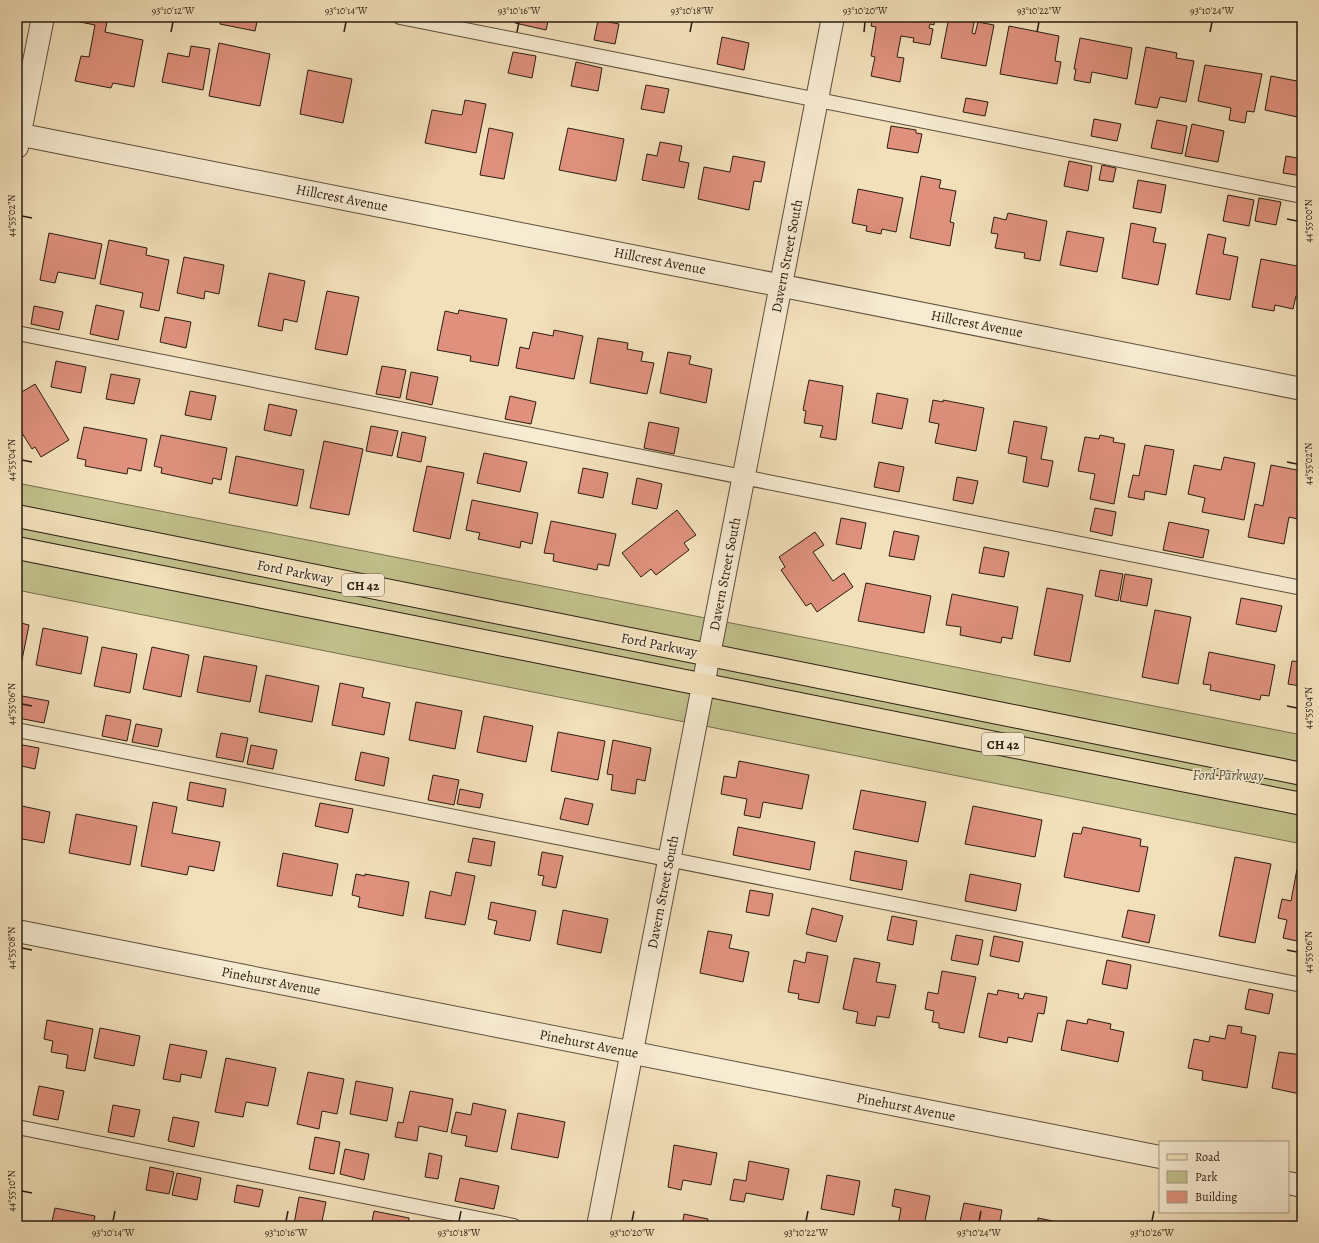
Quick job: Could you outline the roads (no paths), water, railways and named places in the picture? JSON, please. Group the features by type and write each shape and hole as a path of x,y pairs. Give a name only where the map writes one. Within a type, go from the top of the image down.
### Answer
{"main road":[{"name":"Ford Parkway","path":"17,516 1302,774"},
{"name":"CH 42","path":"17,548 1302,804"}],"street":[{"path":"18,139 43,17"},
{"name":"Davern Street South","path":"598,1226 833,17"},
{"name":"Hillcrest Avenue","path":"18,139 781,285 1302,389"},
{"name":"Pinehurst Avenue","path":"17,931 1159,1157"},
{"path":"1289,1183 1302,1186"}],"lane":[{"path":"400,17 817,101 1302,196"},
{"path":"17,332 1302,588"},
{"path":"17,730 1302,985"},
{"path":"17,1127 514,1226"}]}
